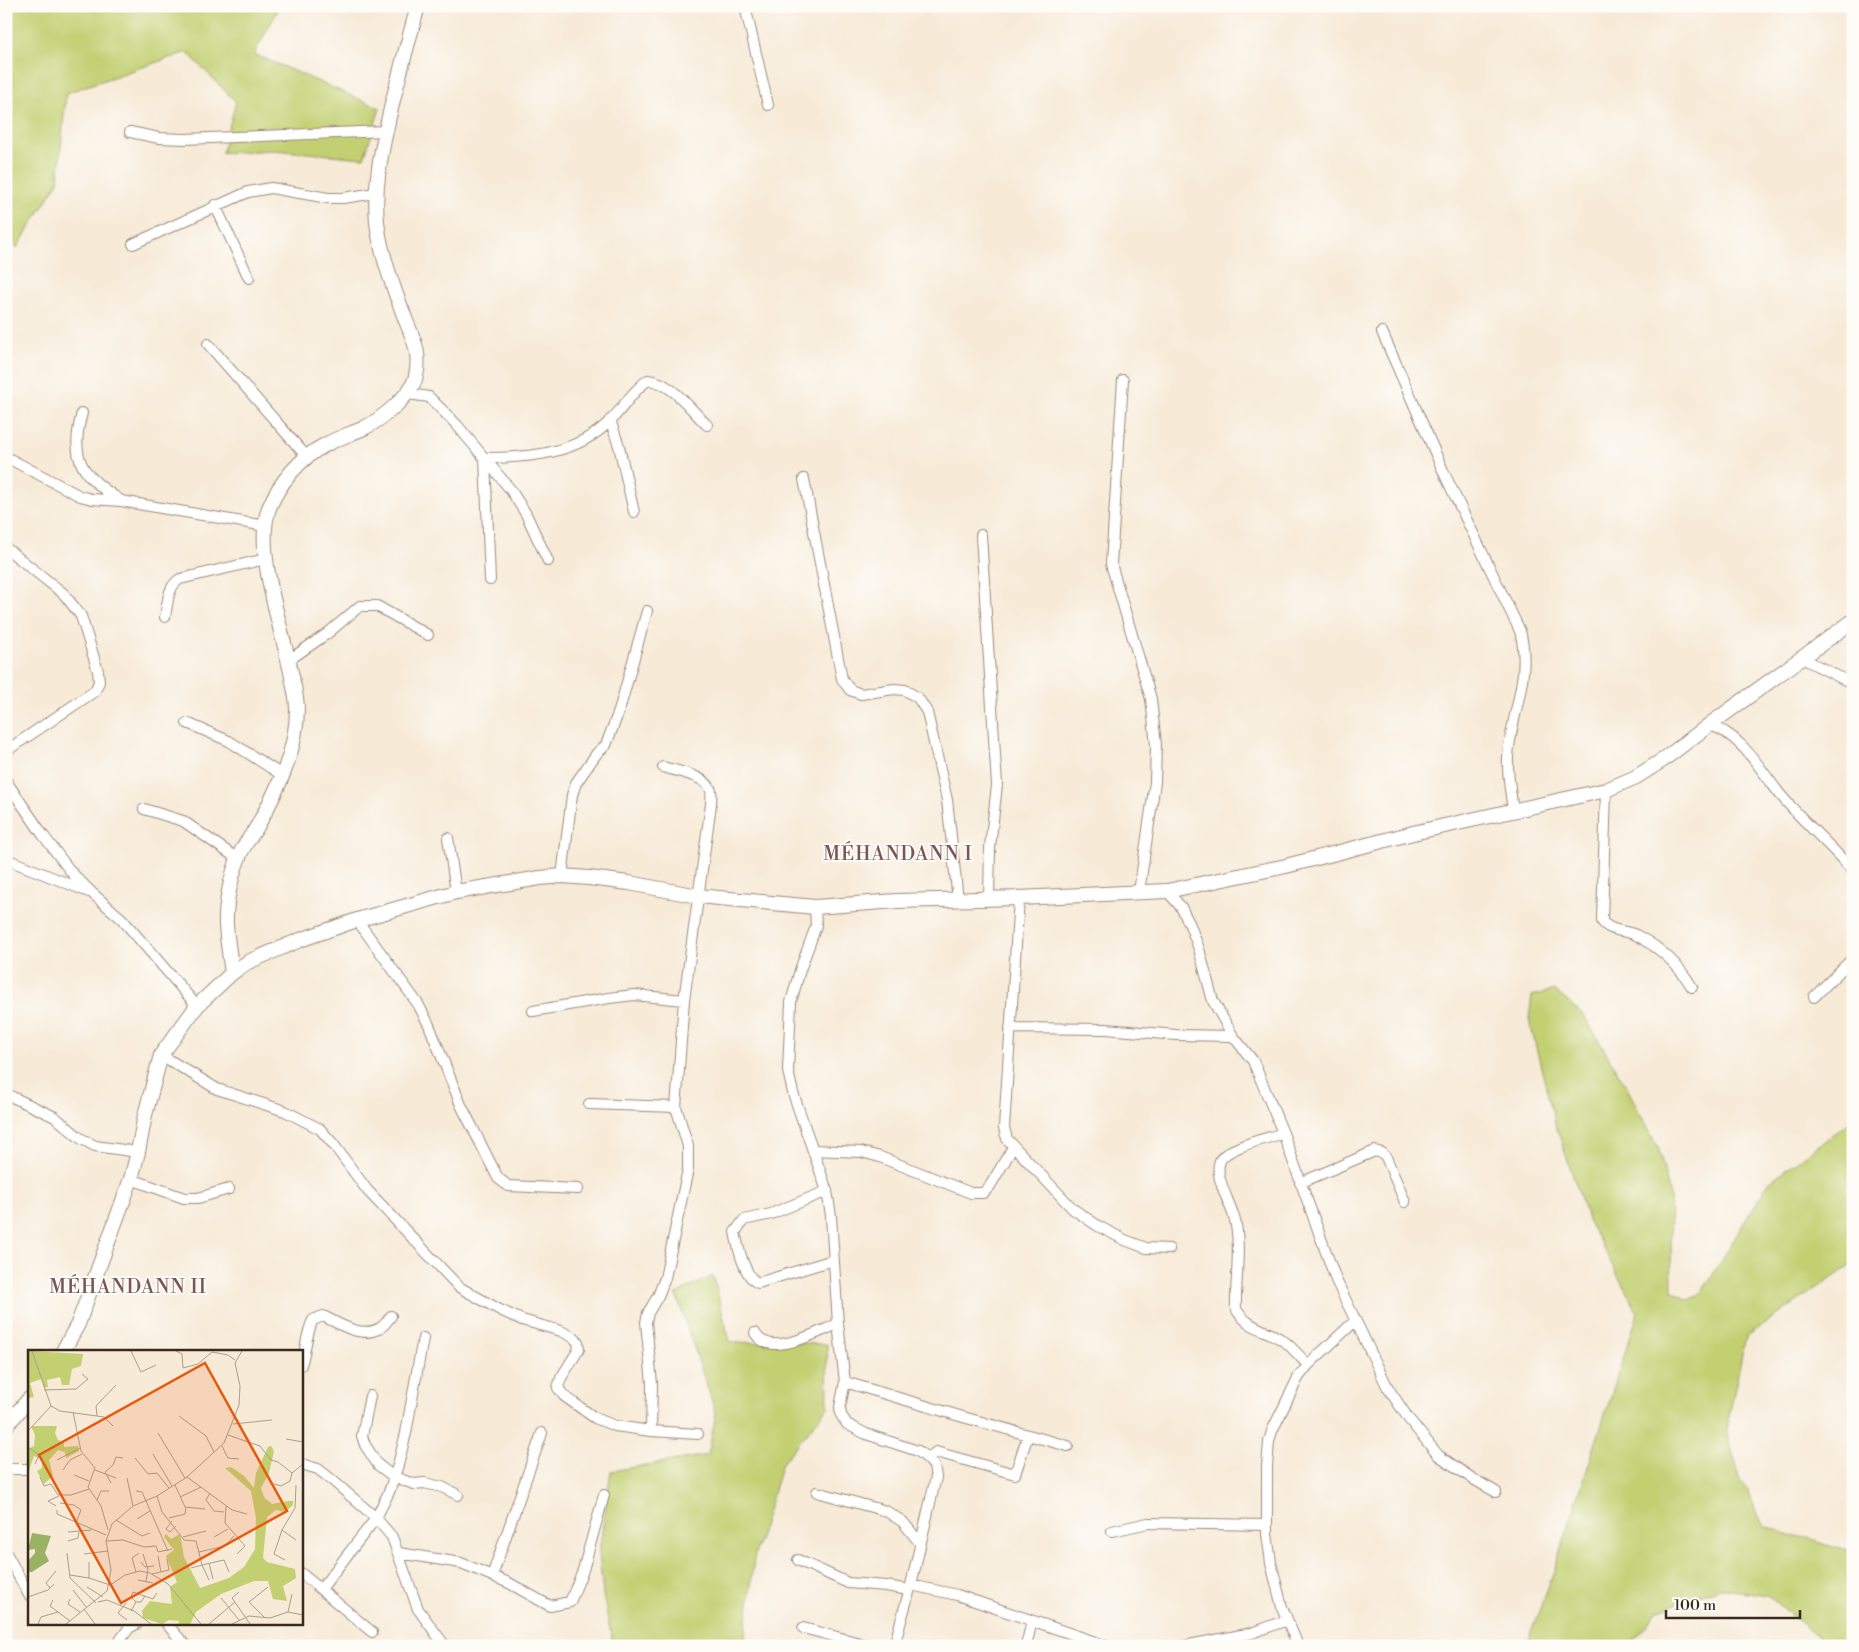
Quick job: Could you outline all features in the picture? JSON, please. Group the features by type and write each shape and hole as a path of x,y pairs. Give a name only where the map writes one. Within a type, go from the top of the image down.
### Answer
{"street":[{"path":"232,973 226,924 231,883 243,846 256,828 287,764 296,723 297,706 289,660 266,566 268,510 280,488 307,457 325,444 367,426 394,407 408,394 416,380 419,360 415,341 402,312 388,269 378,224 376,193 397,79 418,6"},
{"path":"745,6 768,105"},
{"path":"130,132 159,138 184,139 386,132"},
{"path":"133,244 215,205 248,192 271,188 328,198 343,198 376,193"},
{"path":"215,205 249,278"},
{"path":"1382,332 1445,475 1520,631 1525,665 1508,758 1513,811"},
{"path":"208,344 307,457"},
{"path":"485,458 521,458 554,452 586,439 610,420 640,385 648,380 656,380 668,387 707,426"},
{"path":"1123,380 1111,564 1152,700 1156,745 1155,782 1138,892"},
{"path":"408,394 429,397 457,425 485,458 510,489 526,514 548,561"},
{"path":"82,413 78,427 77,449 82,467 91,480 120,501"},
{"path":"610,420 619,446 634,512"},
{"path":"6,457 80,496 266,526"},
{"path":"485,458 490,580"},
{"path":"804,479 842,679 850,690 860,694 894,689 905,690 918,698 927,712 948,800 958,900"},
{"path":"981,535 997,785 990,848 989,899"},
{"path":"6,548 64,594 81,616 98,671 99,682 95,691 6,751"},
{"path":"166,617 170,590 174,583 180,579 266,559"},
{"path":"289,660 328,633 360,606 377,606 428,635"},
{"path":"562,876 572,795 576,783 596,753 606,746 619,711 647,611"},
{"path":"64,1350 78,1324 131,1179 144,1115 161,1055 197,1006 232,973 248,962 300,940 357,920 456,892 562,876 629,883 698,896 815,907 896,900 989,899 1168,891 1286,866 1413,833 1606,790 1636,777 1663,760 1853,621"},
{"path":"1802,658 1853,684"},
{"path":"187,722 229,741 282,775"},
{"path":"1709,725 1718,728 1735,740 1752,757 1783,798 1853,871"},
{"path":"651,1431 652,1384 646,1322 648,1313 658,1296 665,1278 688,1169 688,1146 676,1107 684,1000 711,804 711,790 706,782 697,777 663,767"},
{"path":"6,781 72,872 92,893 122,919 197,1006"},
{"path":"1606,790 1602,921 1606,926 1637,936 1655,947 1673,961 1692,987"},
{"path":"144,809 183,821 238,859"},
{"path":"448,838 456,892"},
{"path":"6,859 92,893"},
{"path":"1168,891 1181,907 1190,925 1199,949 1213,1001 1233,1036 1253,1061 1283,1133 1336,1280 1388,1388 1408,1418 1438,1455 1496,1492"},
{"path":"1019,898 1004,1128 1007,1139 1073,1209 1098,1226 1125,1240 1146,1248 1168,1249"},
{"path":"815,907 816,926 791,1002 788,1071 792,1093 814,1150 827,1192 831,1216 838,1324 845,1382 840,1415 847,1424 866,1434 918,1451 934,1466 936,1477 910,1588 894,1646"},
{"path":"357,920 418,1004 429,1025 461,1105 498,1178 508,1186 578,1189"},
{"path":"1814,997 1853,958"},
{"path":"533,1011 634,995 684,1000"},
{"path":"1010,1028 1106,1029 1158,1034 1233,1036"},
{"path":"161,1055 217,1089 285,1111 320,1129 367,1190 459,1287 522,1320 561,1331 573,1337 578,1342 579,1349 561,1378 558,1388 564,1396 595,1418 615,1426 651,1431 698,1434"},
{"path":"6,1094 55,1117 80,1138 95,1146 138,1152"},
{"path":"589,1104 676,1107"},
{"path":"1283,1133 1230,1151 1222,1157 1217,1165 1235,1219 1237,1241 1236,1309 1242,1319 1271,1333 1286,1343 1308,1364"},
{"path":"814,1150 861,1152 880,1157 971,1193 983,1193 990,1186 1013,1147"},
{"path":"1300,1183 1375,1151 1382,1153 1386,1157 1406,1202"},
{"path":"131,1179 184,1198 198,1198 229,1189"},
{"path":"827,1192 771,1214 744,1220 735,1232 738,1247 748,1274 753,1281 758,1283 833,1260"},
{"path":"302,1362 306,1351 309,1328 313,1320 323,1316 353,1330 368,1333 382,1328 391,1316"},
{"path":"1298,1646 1287,1620 1271,1563 1267,1524 1269,1442 1272,1431 1298,1378 1308,1364 1355,1321"},
{"path":"755,1333 764,1342 774,1345 787,1344 838,1324"},
{"path":"321,1589 376,1518 388,1492 406,1433 423,1338"},
{"path":"845,1382 881,1394 1068,1446"},
{"path":"370,1396 362,1436 364,1445 378,1465 394,1477 414,1484 424,1483 442,1487 458,1495"},
{"path":"6,1426 28,1400"},
{"path":"492,1576 542,1433"},
{"path":"928,1459 936,1452 1015,1474 1028,1435"},
{"path":"302,1464 318,1469 376,1518 392,1536 418,1608 445,1646"},
{"path":"6,1469 28,1469"},
{"path":"817,1492 886,1511 903,1522 920,1543"},
{"path":"399,1553 461,1563 509,1583 550,1606 570,1602 583,1570 604,1495"},
{"path":"1112,1531 1148,1522 1267,1524"},
{"path":"6,1553 28,1593"},
{"path":"798,1560 848,1583 910,1588 957,1595 1107,1646"},
{"path":"302,1574 372,1632"},
{"path":"1184,1646 1219,1643 1287,1620"},
{"path":"1026,1646 1032,1621"},
{"path":"116,1646 129,1628 136,1624"},
{"path":"167,1624 186,1646"},
{"path":"803,1628 871,1646"}],"green space":[{"path":"6,6 274,6 278,10 254,54 380,108 364,158 274,150 222,153 236,102 187,52 66,93 58,182 17,248 6,232 6,51 9,46 6,42"},
{"path":"1554,990 1584,1016 1625,1084 1659,1150 1670,1195 1672,1290 1687,1300 1700,1295 1769,1182 1853,1120 1853,1264 1746,1336 1726,1430 1739,1475 1764,1526 1853,1553 1853,1646 1828,1646 1768,1595 1719,1588 1658,1611 1629,1646 1527,1646 1556,1565 1638,1313 1588,1220 1555,1123 1529,1019 1532,996"},
{"path":"713,1276 730,1342 827,1344 828,1407 782,1463 754,1558 744,1646 610,1646 612,1639 603,1595 599,1552 611,1471 708,1455 716,1413 676,1294"}],"district":[{"name":"MÉHANDANN I","path":"898,854"},
{"name":"MÉHANDANN II","path":"128,1287"}]}
